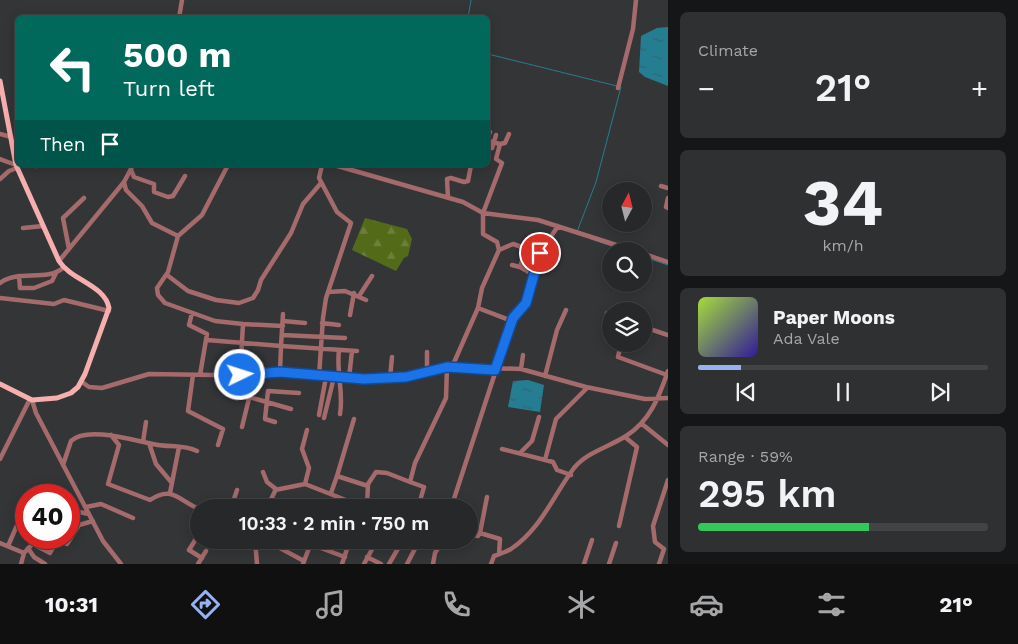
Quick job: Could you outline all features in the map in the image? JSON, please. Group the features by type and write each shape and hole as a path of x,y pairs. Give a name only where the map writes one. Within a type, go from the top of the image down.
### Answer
{"main road":[{"path":"0,81 15,141"},
{"path":"0,384 31,400 68,395 82,382 109,311 104,296 63,268 17,167"}],"street":[{"path":"180,15 182,0"},
{"path":"618,88 633,29 636,0"},
{"path":"0,134 15,141"},
{"path":"492,146 505,143 508,134"},
{"path":"492,146 496,135"},
{"path":"490,144 499,150"},
{"path":"410,482 415,463 446,398 449,367 478,308 482,288 499,250 497,242 483,234 483,213 502,163 496,159 500,144"},
{"path":"0,159 15,166"},
{"path":"0,178 17,167"},
{"path":"227,167 202,215 178,236 167,275 158,285 160,299 215,321 243,324 305,323"},
{"path":"319,376 322,323 328,292 351,223 337,212 321,183 318,176 321,167"},
{"path":"341,167 463,202 483,213 538,220 607,242"},
{"path":"448,198 447,179 468,181 471,167"},
{"path":"132,168 134,177 154,184 154,192 168,197 172,196 185,176"},
{"path":"59,261 124,182 132,168"},
{"path":"124,182 126,190 142,206 152,223 178,236"},
{"path":"167,275 188,291 216,300 239,303 252,298 258,290 261,280 294,228 303,204 321,183"},
{"path":"661,186 668,188"},
{"path":"69,249 63,218 84,198"},
{"path":"668,198 666,207 668,208"},
{"path":"23,228 43,226"},
{"path":"454,499 512,321 526,303 540,253 558,226"},
{"path":"499,250 513,244 540,253"},
{"path":"520,267 526,248"},
{"path":"652,257 668,262"},
{"path":"512,265 520,267 534,276"},
{"path":"19,276 20,288 34,288 52,281 56,273 63,268"},
{"path":"0,283 19,276 56,273"},
{"path":"359,296 372,276"},
{"path":"328,292 345,291 354,293 366,300"},
{"path":"350,315 354,293"},
{"path":"0,298 54,304 64,300 109,311"},
{"path":"478,308 512,321"},
{"path":"545,376 557,330 566,310"},
{"path":"192,313 189,325 206,333 200,375"},
{"path":"280,372 283,314"},
{"path":"322,323 339,325"},
{"path":"240,375 243,324"},
{"path":"652,330 668,335"},
{"path":"282,335 345,338"},
{"path":"206,340 354,351 349,378"},
{"path":"324,418 336,378 339,350"},
{"path":"427,352 427,371"},
{"path":"491,564 494,556 510,550 533,531 576,466 599,449 625,437 642,424 657,400 667,373 618,357 619,352"},
{"path":"521,369 523,355"},
{"path":"390,378 392,357"},
{"path":"82,382 89,387 102,388 149,374 240,375 280,372 336,378 390,378 406,377 449,367 495,370 521,369 587,388 657,400 668,398"},
{"path":"242,427 251,398 255,374"},
{"path":"193,375 188,411 223,428 223,434 218,445"},
{"path":"319,415 326,377"},
{"path":"336,378 343,398 340,414"},
{"path":"545,460 550,435 556,419 587,388"},
{"path":"228,390 291,409"},
{"path":"275,422 265,419 268,403 267,397 270,390 298,393"},
{"path":"0,458 31,400"},
{"path":"31,400 103,540 121,564"},
{"path":"520,453 532,441 539,417"},
{"path":"331,493 354,419"},
{"path":"146,422 146,443 156,464 172,483"},
{"path":"642,424 668,445"},
{"path":"305,484 309,468 302,449 307,430"},
{"path":"63,464 68,447 74,439 80,436 111,435 146,443 186,447 197,451"},
{"path":"111,435 119,445 108,484 150,500 159,493 170,494 190,504"},
{"path":"619,526 636,446 625,437"},
{"path":"170,494 179,447"},
{"path":"502,449 555,463 558,470 569,477"},
{"path":"368,499 370,479 376,472 380,471 424,487 421,499"},
{"path":"263,472 267,482 275,487 276,490"},
{"path":"337,476 368,486"},
{"path":"659,564 664,549 655,542 653,530 666,494 668,480"},
{"path":"276,490 305,484 346,499"},
{"path":"234,499 237,490"},
{"path":"272,499 276,490"},
{"path":"478,536 487,496"},
{"path":"86,507 101,504 134,518"},
{"path":"80,512 89,514"},
{"path":"80,525 93,521"},
{"path":"8,546 15,529"},
{"path":"480,533 500,538 499,554"},
{"path":"584,564 592,540"},
{"path":"0,543 24,553"},
{"path":"609,564 616,544"},
{"path":"190,548 189,550 202,558"},
{"path":"21,564 27,549"},
{"path":"29,549 34,557 45,564"},
{"path":"42,549 50,553 52,549"},
{"path":"256,549 257,564"},
{"path":"281,549 304,562 309,549"},
{"path":"327,549 345,557"},
{"path":"342,564 347,549"},
{"path":"364,564 372,549"},
{"path":"389,564 398,549"},
{"path":"407,564 415,549"},
{"path":"433,564 434,553 437,549"},
{"path":"198,564 206,551"},
{"path":"367,557 381,564"}],"green space":[{"path":"365,218 407,229 412,239 408,256 404,258 396,271 352,250"}],"water":[{"path":"668,27 668,86 645,77 639,72 641,36 657,28"},
{"path":"528,380 544,385 540,412 508,407 513,381"}],"waterway":[{"path":"468,15 471,0"},
{"path":"490,54 621,87 596,182 577,232"},
{"path":"591,239 602,243"},
{"path":"652,260 668,265"}],"route":[{"path":"240,375 280,372 364,379 406,377 424,371 447,367 495,370 513,318 526,303 540,253"}]}
